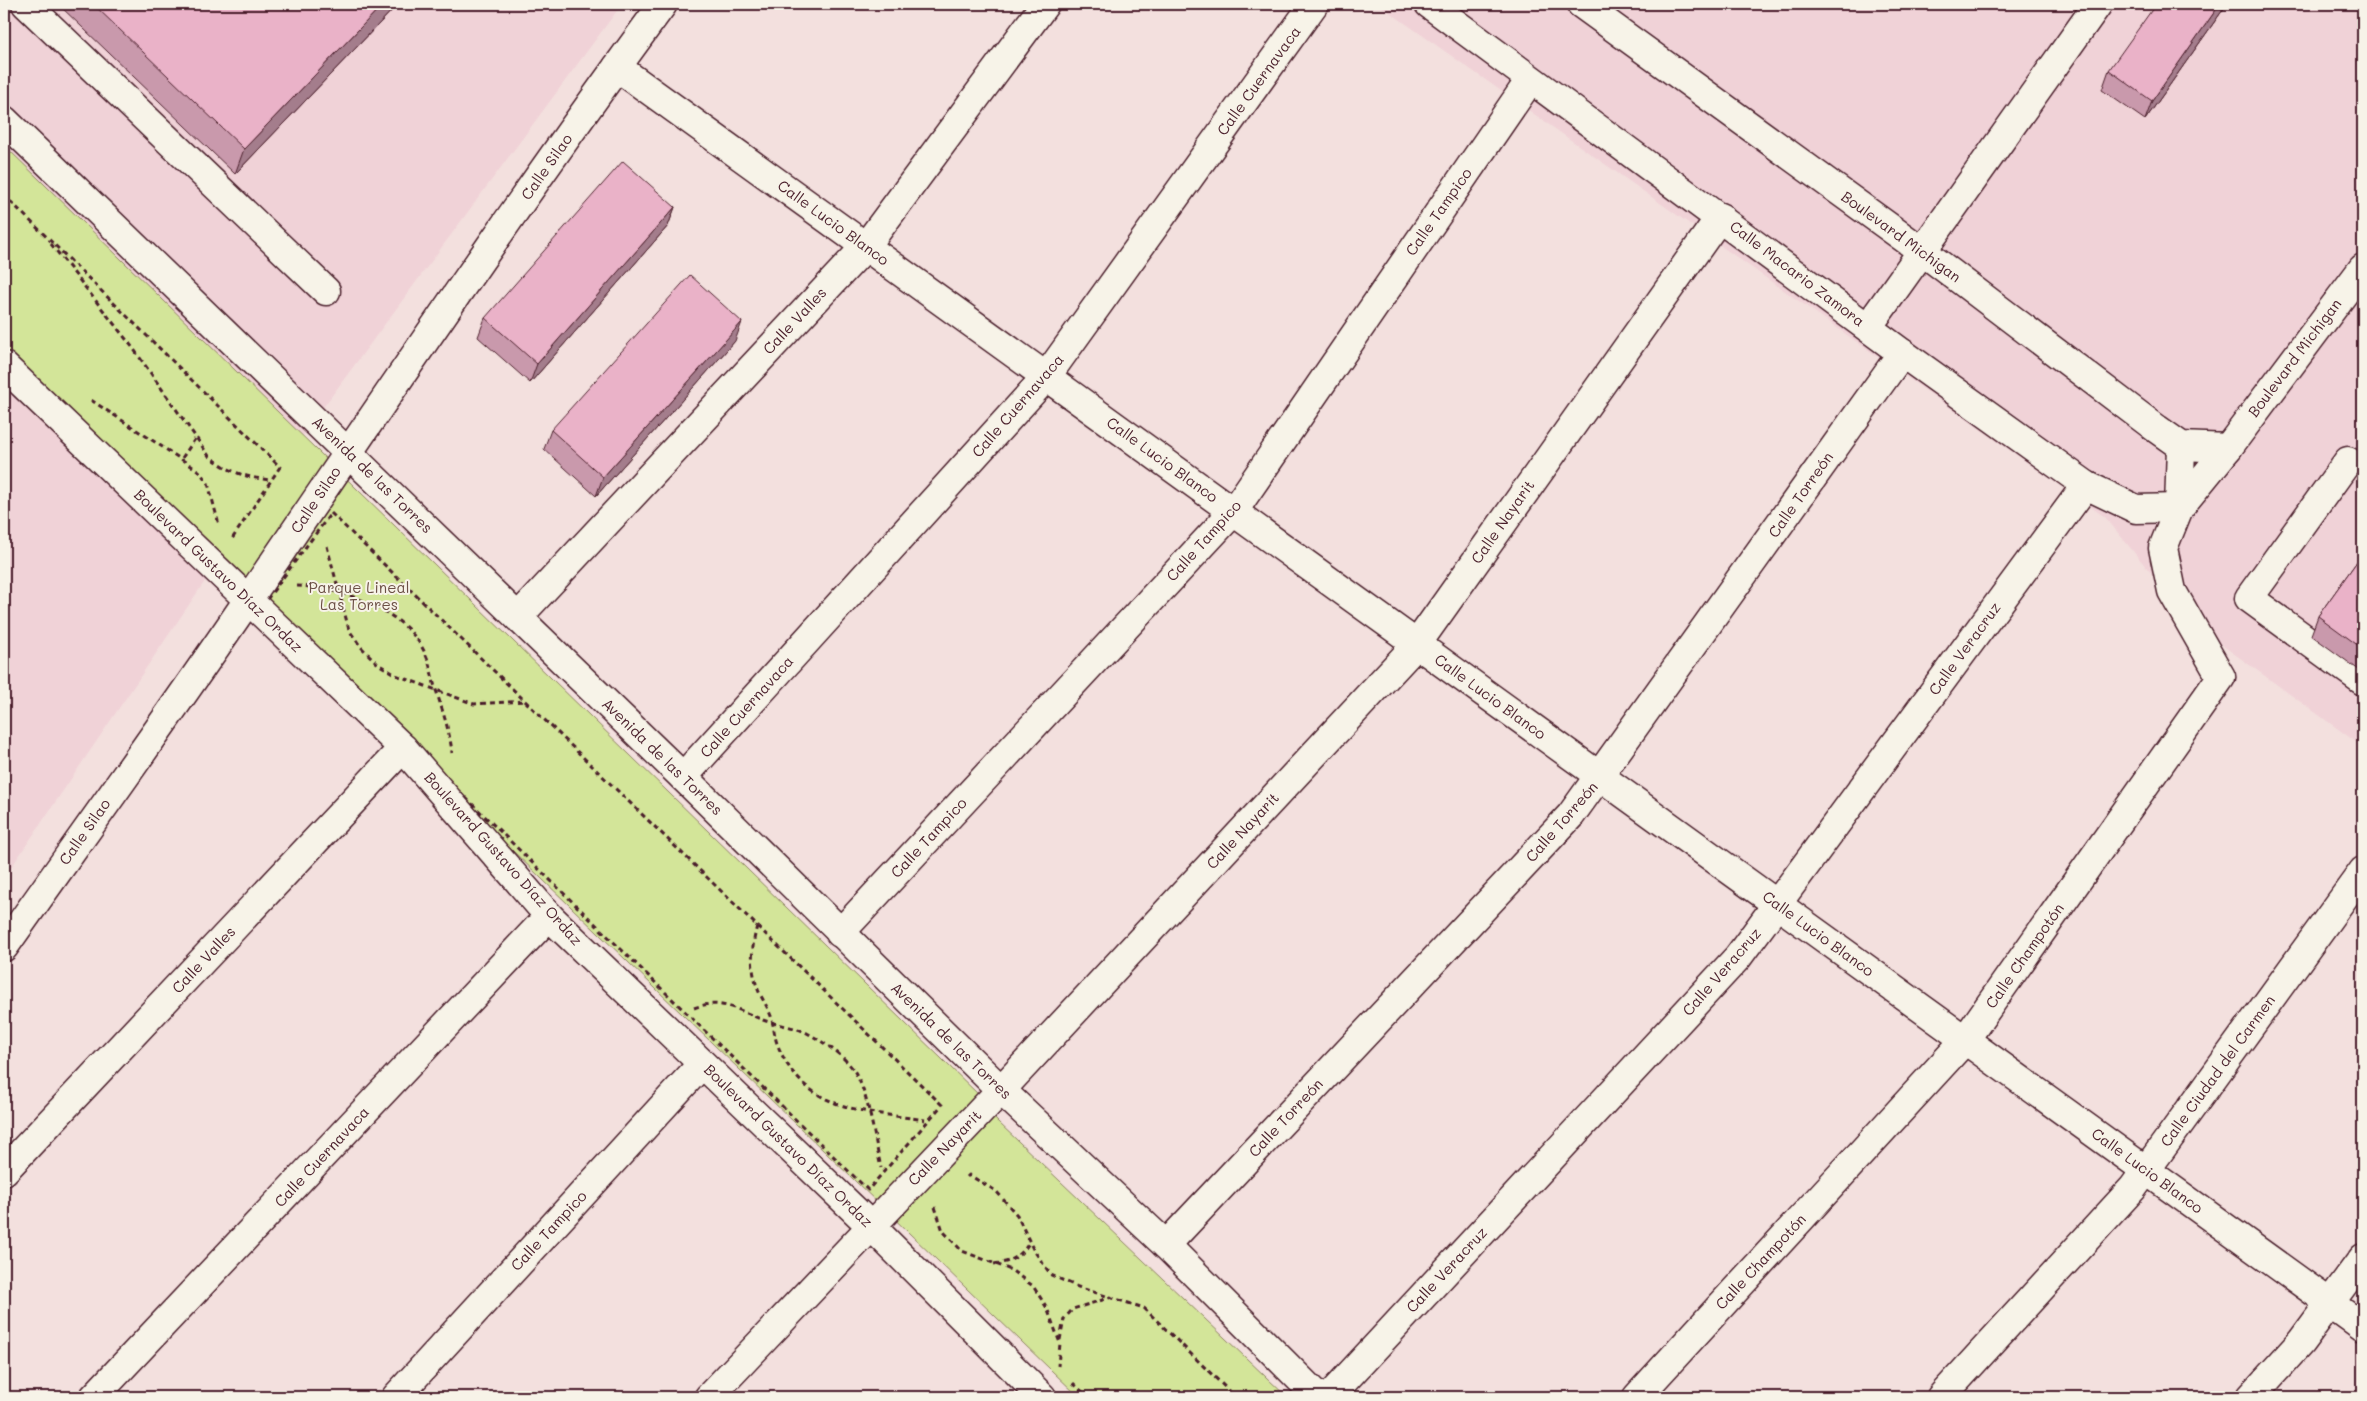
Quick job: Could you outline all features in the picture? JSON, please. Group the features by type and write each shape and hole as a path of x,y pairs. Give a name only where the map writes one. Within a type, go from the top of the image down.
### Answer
{"street":[{"path":"26,4 326,291"},
{"name":"Calle Silao","path":"4,947 248,600 617,67 663,4"},
{"name":"Calle Valles","path":"518,617 866,246 1045,4"},
{"name":"Calle Cuernavaca","path":"684,777 1046,377 1314,4"},
{"name":"Calle Macario Zamora","path":"1429,4 1902,353 2086,485 2136,509 2179,508"},
{"name":"Boulevard Michigan","path":"1580,4 1922,251 2181,446"},
{"path":"1868,327 2098,4"},
{"name":"Calle Lucio Blanco","path":"617,67 2363,1327"},
{"name":"Calle Tampico","path":"840,933 1233,512 1530,80"},
{"name":"Avenida de las Torres","path":"4,120 684,777 840,933 1001,1090 1166,1246 1318,1397"},
{"name":"Calle Nayarit","path":"709,1397 870,1225 1001,1090 1416,644 1720,217"},
{"name":"Boulevard Michigan","path":"2179,508 2228,448 2363,268"},
{"name":"Calle Torreón","path":"1166,1246 1572,815 1902,353"},
{"name":"Boulevard Gustavo Díaz Ordaz","path":"4,366 403,748 549,916 870,1225 1030,1393"},
{"path":"2181,446 2228,448"},
{"name":"Calle Champotón","path":"1637,1397 1965,1040 2221,677 2172,591 2163,548 2179,508 2181,446"},
{"path":"2348,461 2249,598 2363,681"},
{"name":"Calle Veracruz","path":"1329,1397 1738,957 2086,485"},
{"name":"Calle Valles","path":"4,1171 403,748"},
{"name":"Calle Ciudad del Carmen","path":"1941,1397 2133,1188 2363,871"},
{"name":"Calle Cuernavaca","path":"94,1397 549,916"},
{"name":"Calle Tampico","path":"396,1397 702,1064"},
{"path":"2251,1397 2301,1342 2363,1258"}],"path":[{"path":"4,194 280,467 227,545"},
{"path":"41,232 133,348 195,439 209,456 224,467 246,477 271,480"},
{"path":"89,399 182,458 199,471 208,483 219,528"},
{"path":"182,458 195,439"},
{"path":"331,513 942,1105 868,1190 265,602 321,526 331,513"},
{"path":"321,526 324,536"},
{"path":"326,545 350,630 361,647 378,664 396,675 474,704 526,701"},
{"path":"277,586 285,586"},
{"path":"293,586 309,586 368,602 388,613 409,632 424,652 447,724 452,760"},
{"path":"444,777 448,768"},
{"path":"757,925 751,948 753,976 772,1023 777,1045 789,1067 800,1081 826,1101 868,1111 928,1121"},
{"path":"684,1011 706,1003 719,1003 772,1023 806,1032 839,1054 853,1069 861,1086 882,1174"},
{"path":"962,1182 969,1175 996,1191 1017,1215 1030,1242 1051,1275 1078,1287 1144,1308 1235,1397"},
{"path":"942,1201 935,1208 943,1231 962,1251 1010,1270 1033,1286 1047,1308 1060,1343"},
{"path":"992,1264 1009,1262 1021,1256 1030,1242"},
{"path":"1058,1369 1064,1319 1073,1309 1113,1297"},
{"path":"1070,1380 1088,1397"}],"shaded area":[{"path":"4,4 622,4 316,417 4,878"},
{"path":"1378,4 2363,4 2363,747 2193,624 2105,517"}],"green space":[{"name":"Parque Lineal Las Torres","path":"4,145 982,1098 978,1103 1287,1397 1079,1397 4,360"}],"building":[{"path":"93,4 383,4 244,149"},
{"path":"2156,4 2220,4 2152,101 2109,70"},
{"path":"623,161 675,207 537,364 485,318"},
{"path":"690,275 742,322 603,477 551,430"},
{"path":"2363,553 2363,649 2318,616"}]}
